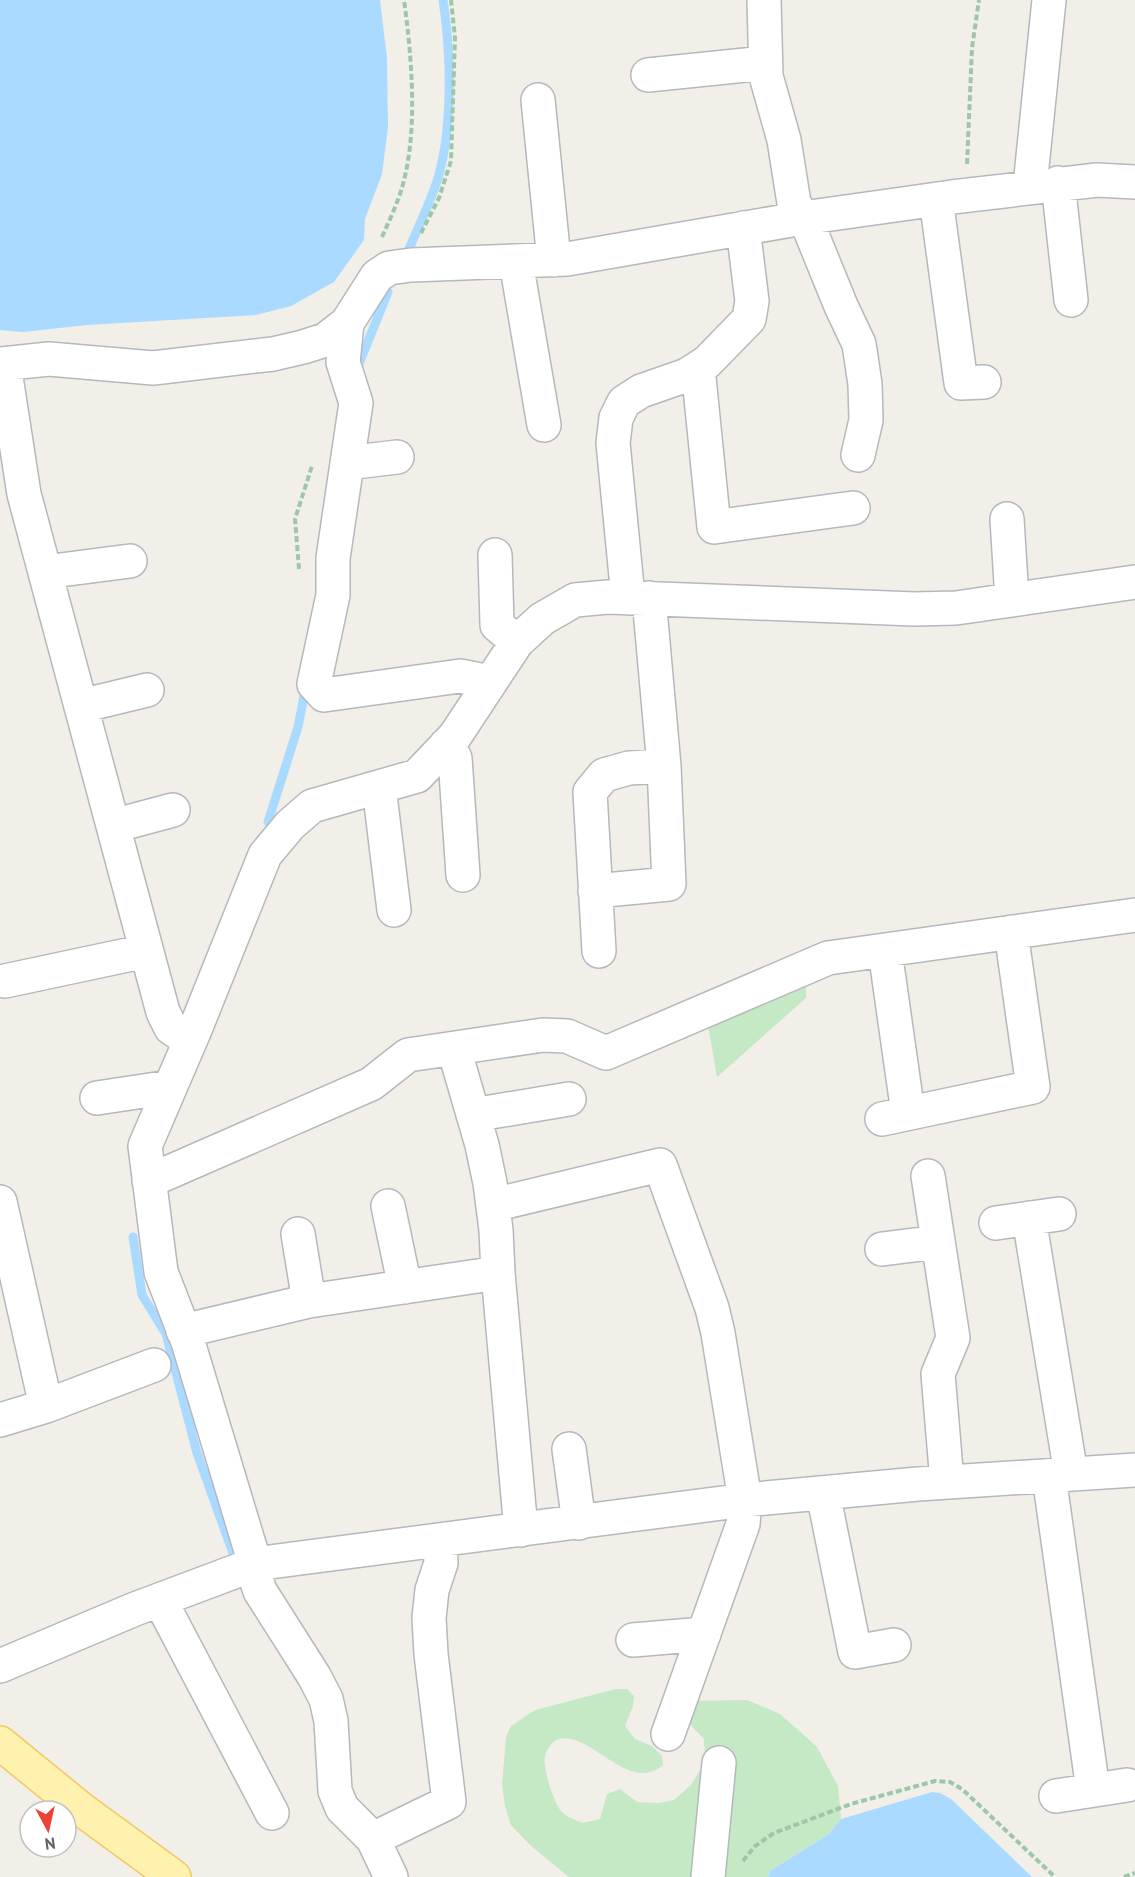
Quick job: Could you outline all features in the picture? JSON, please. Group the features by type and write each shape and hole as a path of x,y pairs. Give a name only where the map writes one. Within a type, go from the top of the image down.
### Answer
{"main road":[{"path":"0,1743 81,1809 174,1877"}],"street":[{"path":"764,0 766,75 784,140 794,203 810,230 859,345 865,384 866,420 858,455"},
{"path":"1050,0 1044,185 1071,300"},
{"path":"648,75 765,63"},
{"path":"538,100 554,260"},
{"path":"190,1041 171,1028 163,1012 146,951 24,494 2,364 49,359 135,368 164,367 273,354 325,339 347,323 377,276 389,268 411,265 567,259 803,218 951,197 1097,180 1135,182"},
{"path":"951,197 961,383 984,382"},
{"path":"595,891 669,884 664,766 613,443 616,418 624,402 641,391 687,375 707,362 749,320 752,301 743,228"},
{"path":"516,262 544,425"},
{"path":"347,323 343,362 357,403 333,558 333,595 314,684 324,695 460,676 490,682"},
{"path":"698,368 714,527 853,508"},
{"path":"347,462 397,457"},
{"path":"1007,519 1012,600"},
{"path":"495,555 497,625 517,642"},
{"path":"45,572 130,561"},
{"path":"391,1877 373,1839 342,1808 335,1791 331,1721 326,1699 260,1591 255,1564 183,1331 161,1272 149,1181 145,1146 265,855 290,825 312,806 417,776 455,735 517,642 542,619 575,600 608,597 914,609 956,608 1135,582"},
{"path":"81,706 147,690"},
{"path":"446,745 455,758 463,874"},
{"path":"599,951 590,792 604,775 629,768 664,766"},
{"path":"379,787 392,910"},
{"path":"113,826 173,810"},
{"path":"149,1181 370,1084 408,1055 543,1035 567,1036 606,1053 828,958 1135,915"},
{"path":"885,951 895,1116 1033,1087 1011,932"},
{"path":"5,981 146,951"},
{"path":"454,1049 482,1145 493,1205 521,1530"},
{"path":"97,1098 170,1087"},
{"path":"473,1115 569,1099"},
{"path":"493,1205 660,1165 712,1308 724,1363 745,1500 743,1524 668,1734"},
{"path":"928,1176 953,1338 938,1374 947,1482"},
{"path":"0,1202 7,1267 46,1406"},
{"path":"388,1206 405,1287"},
{"path":"996,1223 1044,1216 1060,1475 1093,1790"},
{"path":"298,1234 309,1301"},
{"path":"882,1250 938,1242"},
{"path":"183,1331 309,1301 498,1273"},
{"path":"0,1420 46,1406 154,1365"},
{"path":"569,1449 579,1523"},
{"path":"0,1666 160,1600 255,1564 745,1500 947,1482 1135,1470"},
{"path":"823,1492 855,1652 894,1645"},
{"path":"373,1839 460,1801 431,1654 429,1618 432,1590 441,1563 440,1540"},
{"path":"160,1600 272,1813"},
{"path":"633,1640 704,1634"},
{"path":"708,1877 719,1762"},
{"path":"1056,1796 1127,1785"}],"path":[{"path":"380,241 400,193 410,144 411,88 404,0"},
{"path":"411,265 418,238 439,198 451,161 455,38 451,0"},
{"path":"951,197 979,0"},
{"path":"739,1865 755,1846 774,1833 851,1804 934,1781 950,1782 962,1789 1055,1877"},
{"path":"1124,1877 1135,1873"}],"green space":[{"path":"806,986 806,998 717,1077 708,1025"},
{"path":"616,1689 627,1689 634,1696 633,1706 625,1726 635,1739 652,1746 662,1756 663,1765 650,1772 637,1772 623,1768 584,1743 571,1739 556,1740 546,1753 545,1768 556,1802 562,1812 569,1817 582,1823 600,1819 607,1794 620,1789 637,1802 659,1803 674,1800 691,1785 705,1762 704,1739 685,1719 693,1701 747,1700 780,1714 817,1747 838,1786 841,1819 829,1834 770,1871 768,1877 569,1877 530,1845 511,1825 502,1785 506,1737 511,1726 535,1710"}],"water":[{"path":"0,0 380,0 387,58 388,127 382,174 365,219 364,240 334,282 291,306 256,315 87,325 23,332 0,330"},
{"path":"932,1792 940,1793 951,1799 1032,1877 768,1877 770,1871 829,1834 841,1819"}],"waterway":[{"path":"407,254 435,188 443,158 449,89 448,43 443,0"},
{"path":"356,371 388,292"},
{"path":"268,822 298,727 306,686"},
{"path":"133,1237 142,1295 166,1334 197,1453 233,1553"}]}
